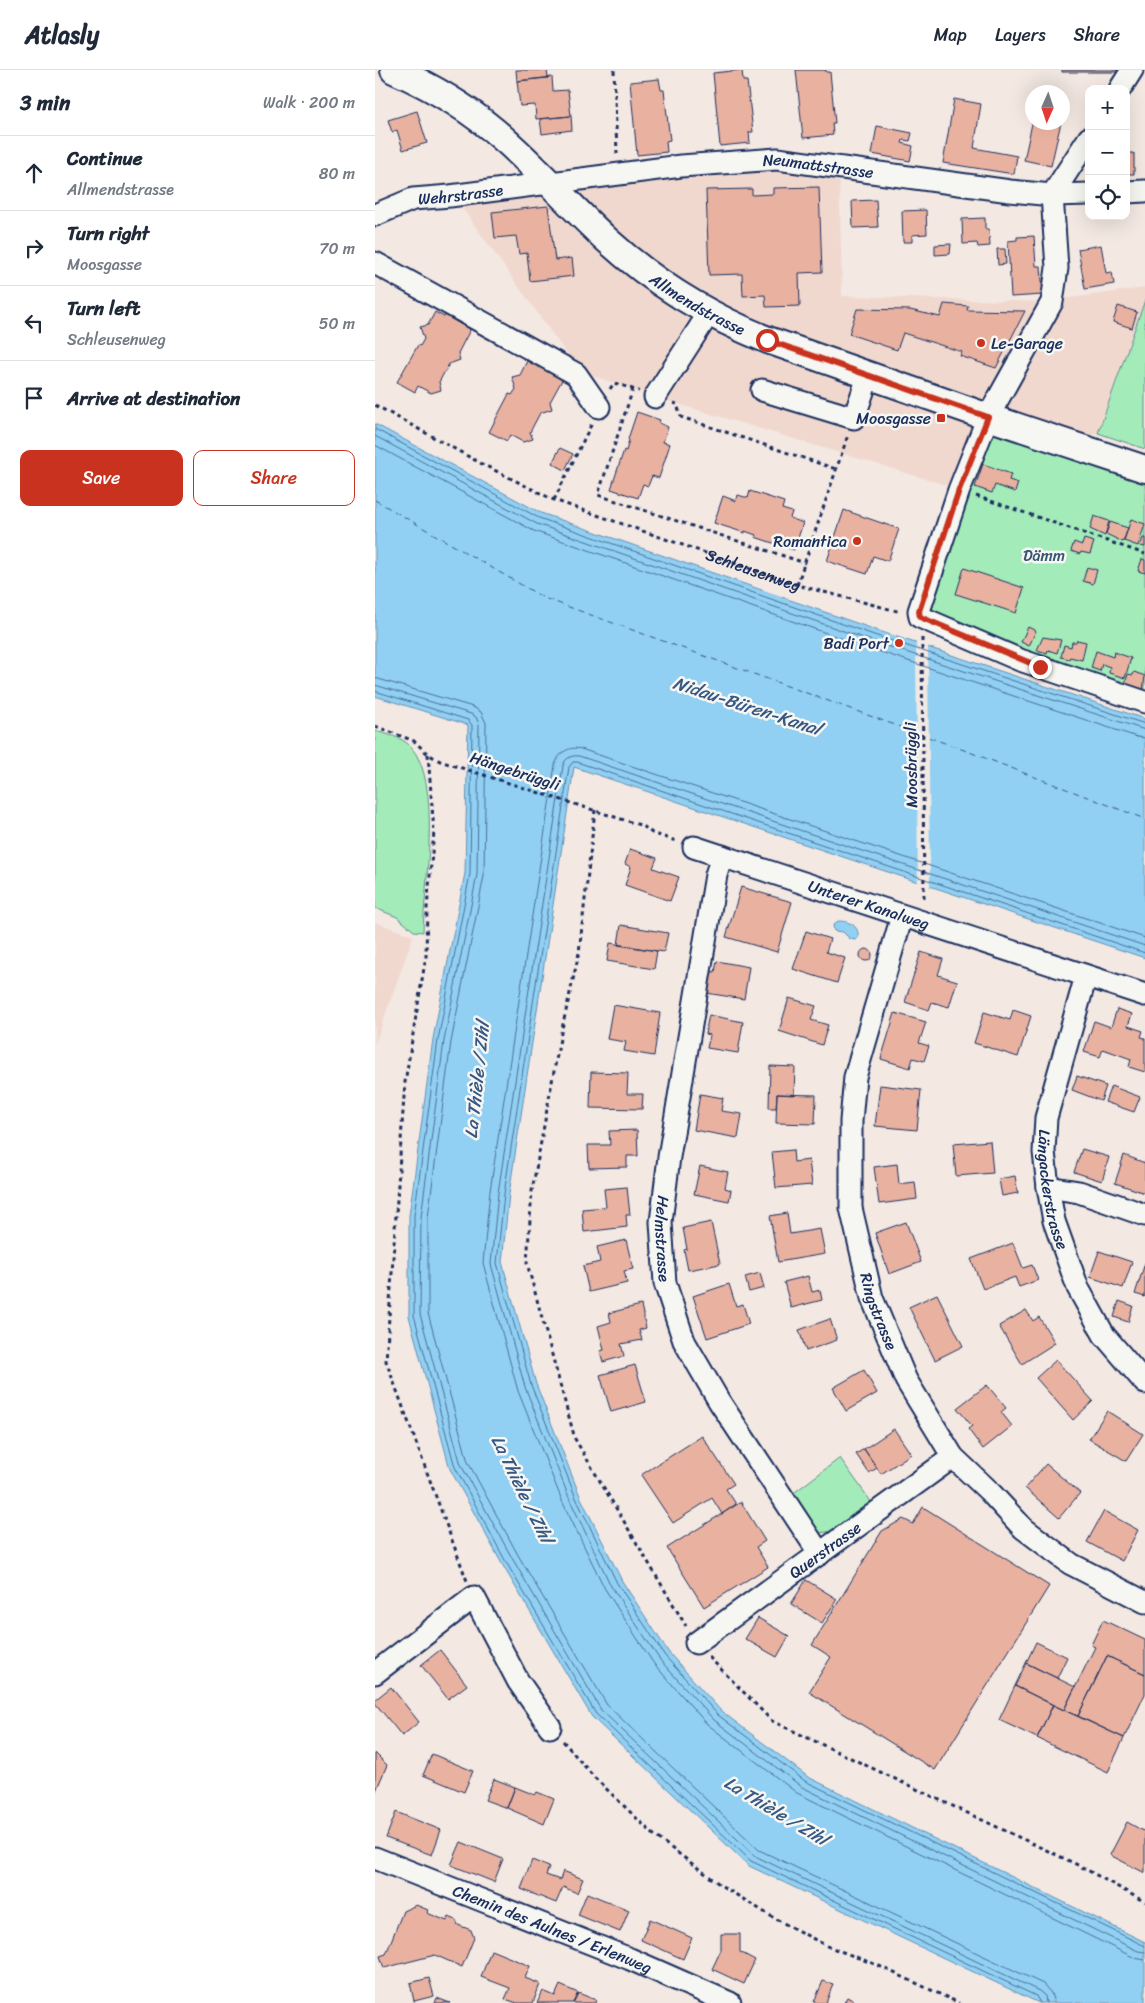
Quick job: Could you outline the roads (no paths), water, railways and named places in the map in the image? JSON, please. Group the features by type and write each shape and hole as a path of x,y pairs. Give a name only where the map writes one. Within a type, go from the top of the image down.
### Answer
{"main road":[{"name":"Allmendstrasse","path":"394,70 423,83 476,116 507,141 607,240 674,292 709,312 767,340 1145,469"}],"street":[{"path":"1123,85 1132,70"},
{"path":"1085,144 1052,195 1057,268 1052,302 988,417 959,490 919,611 921,627 1145,702"},
{"name":"Neumattstrasse","path":"547,182 681,166 777,159 1052,195 1085,194"},
{"name":"Wehrstrasse","path":"375,215 413,199 453,196 547,182"},
{"path":"1130,192 1145,191"},
{"path":"375,263 576,374 599,407"},
{"path":"655,397 709,312"},
{"path":"762,390 854,418 869,374"},
{"name":"Unterer Kanalweg","path":"694,847 1145,995"},
{"name":"Helmstrasse","path":"722,856 716,875 669,1157 661,1222 665,1283 683,1341 719,1401 820,1554"},
{"name":"Ringstrasse","path":"902,916 855,1077 851,1121 851,1208 872,1298 906,1380 953,1457 989,1491 1023,1528 1071,1564 1145,1602"},
{"name":"Längackerstrasse","path":"1087,976 1046,1118 1044,1152 1048,1187 1054,1221 1078,1288 1104,1335 1145,1383"},
{"path":"1048,1187 1079,1192 1145,1215"},
{"name":"Querstrasse","path":"696,1642 953,1457"},
{"path":"375,1673 473,1598 517,1680 550,1727"},
{"name":"Chemin des Aulnes / Erlenweg","path":"375,1858 630,1959 730,2003"}],"water":[{"path":"375,424 541,513 879,631 1145,719 1145,958 574,767 509,1194 502,1262 536,1384 580,1496 622,1581 669,1653 721,1711 808,1777 1145,1942 1145,2003 1039,2003 749,1866 592,1717 502,1564 450,1469 409,1316 409,1216 433,1039 465,873 468,725 375,696"},
{"path":"838,921 853,925 857,930 858,938 855,940 850,939 843,932 834,931 833,925"}],"place":[{"name":"Le-Garage","path":"981,343"},
{"name":"Moosgasse","path":"941,418"},
{"name":"Romantica","path":"857,541"},
{"name":"Badi Port","path":"899,643"}],"park label":[{"name":"Dämm","path":"1044,555"}],"water label":[{"name":"Nidau-Büren-Kanal","path":"747,706"},
{"name":"La Thièle / Zihl","path":"477,1080"},
{"name":"La Thièle / Zihl","path":"522,1489"},
{"name":"La Thièle / Zihl","path":"776,1811"}]}
